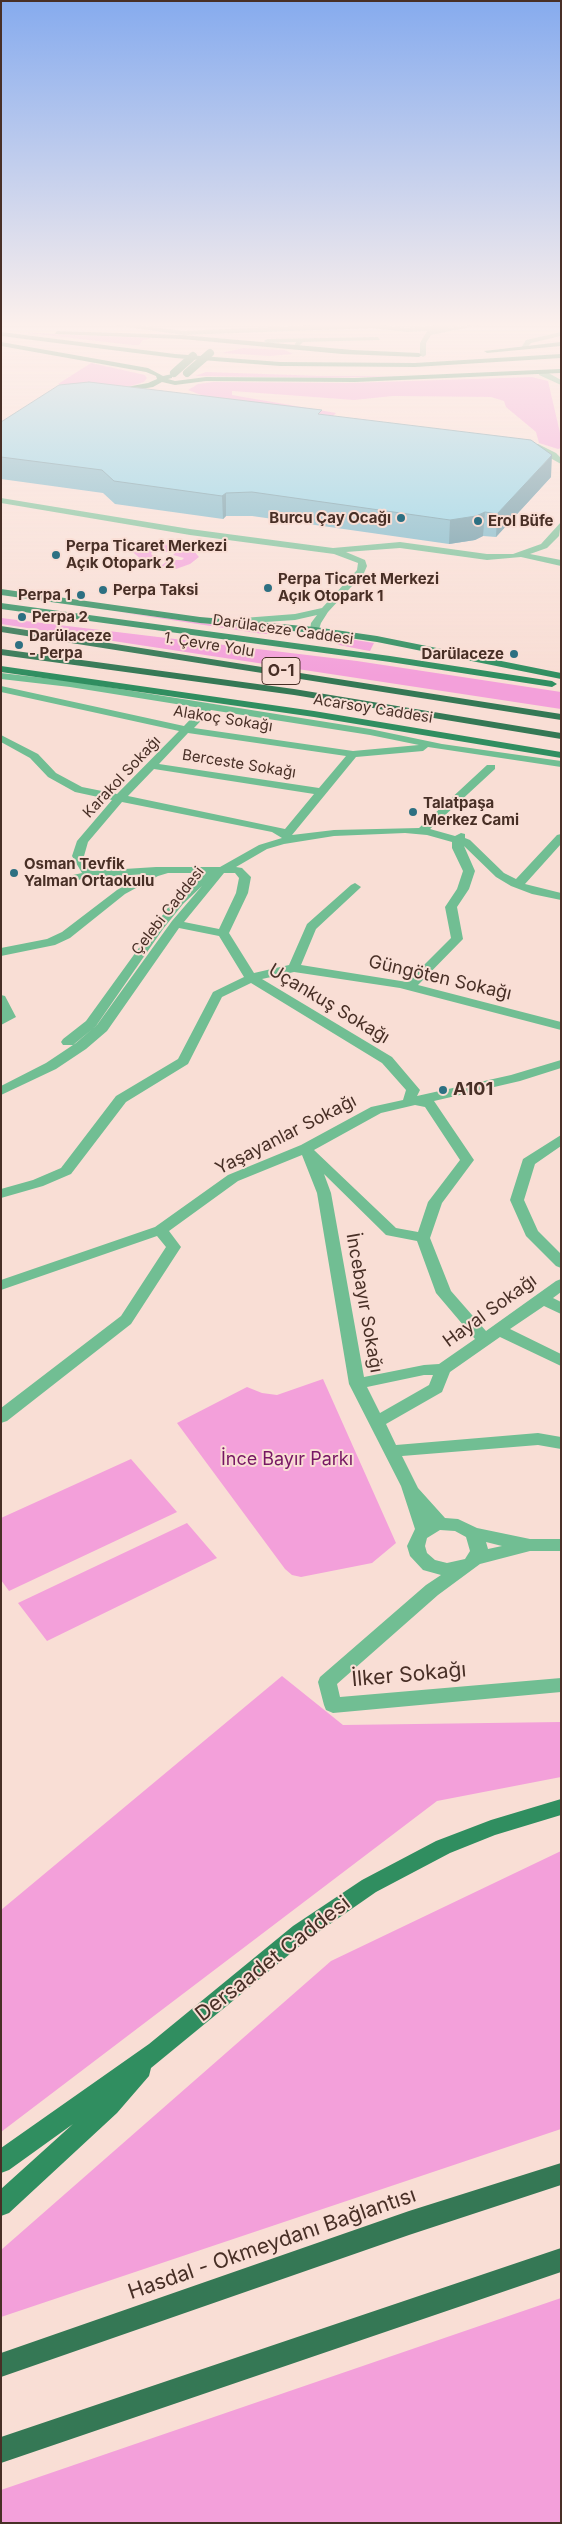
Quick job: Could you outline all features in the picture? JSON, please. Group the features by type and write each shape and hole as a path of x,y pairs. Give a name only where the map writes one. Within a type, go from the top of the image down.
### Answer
{"highway":[{"name":"1. Çevre Yolu","path":"1,629 397,689 561,717"},
{"name":"1. Çevre Yolu","path":"1,652 294,692 561,736"},
{"name":"Hasdal - Okmeydanı Bağlantısı","path":"1,2364 100,2332 409,2223 561,2174"},
{"path":"1,2450 561,2260"}],"main road":[{"name":"Darülaceze Caddesi","path":"1,592 220,622 315,630 401,642 561,676"},
{"name":"Darülaceze Caddesi","path":"1,606 390,660 561,686"},
{"path":"236,639 270,640 284,636 283,630 276,626"},
{"path":"315,630 324,641 352,655"},
{"path":"390,660 381,651 389,645 401,642"},
{"name":"Acarsoy Caddesi","path":"1,668 90,676 561,750"},
{"name":"Acarsoy Caddesi","path":"1,668 314,714 561,755"},
{"name":"Dersaadet Caddesi","path":"1,2162 157,2051 300,1933 369,1886 443,1847 491,1828 561,1807"},
{"name":"Dersaadet Caddesi","path":"1,2205 109,2106 157,2051"}],"street":[{"path":"529,444 553,455 561,462"},
{"path":"1,500 190,532 334,551 400,544 487,557 522,555 561,562"},
{"path":"522,555 544,546 556,534 561,524"},
{"path":"315,630 316,623 325,610 361,571 363,566 362,562 334,551"},
{"path":"220,622 295,617 325,610"},
{"path":"1,676 70,684 370,732 442,747 561,764"},
{"name":"Alakoç Sokağı","path":"1,688 188,730 353,754 442,747"},
{"name":"Karakol Sokağı","path":"88,875 78,856 83,841 119,799 188,730 209,706"},
{"path":"1,738 34,756 52,775 79,790 275,828 288,837 321,792 353,754"},
{"name":"Berceste Sokağı","path":"152,766 321,792"},
{"path":"424,830 492,767"},
{"name":"Çelebi Caddesi","path":"1,1082 34,1066 76,1037 91,1023 104,1002 169,914 216,870 288,837 334,833 424,830 459,837 500,875 536,892 561,895"},
{"path":"410,986 457,939 451,907 463,889 469,871 458,848 459,837"},
{"path":"518,883 561,837"},
{"path":"1,952 50,942 66,935 120,892 154,874 167,870"},
{"path":"46,884 88,875 167,870 238,870 245,877 242,893 223,933 176,924"},
{"name":"Çelebi Caddesi","path":"1,1091 51,1066 81,1046 102,1028 216,870"},
{"path":"294,968 312,927 355,887"},
{"name":"Uçankuş Sokağı","path":"223,933 251,978 387,1060 413,1090 409,1101"},
{"name":"Güngöten Sokağı","path":"1,1194 38,1184 66,1171 122,1100 182,1060 216,996 251,978 294,968 410,986 561,1026"},
{"path":"1,1000 10,1017 1,1021"},
{"name":"Yaşayanlar Sokağı","path":"1,1285 160,1230 233,1178 306,1148 376,1110 515,1078 561,1062"},
{"path":"409,1101 430,1104 467,1160 435,1202 423,1238 444,1294 485,1340"},
{"path":"561,1140 528,1162 517,1200 531,1233 561,1263"},
{"path":"306,1148 367,1211 391,1232 423,1238"},
{"name":"İncebayır Sokağı","path":"306,1148 324,1193 357,1384 432,1527"},
{"path":"1,1417 126,1320 174,1247 160,1230"},
{"name":"Hayal Sokağı","path":"377,1422 436,1388 443,1370 543,1299 561,1284"},
{"path":"543,1299 561,1309"},
{"path":"499,1330 561,1361"},
{"name":"Hayal Sokağı","path":"357,1384 424,1370 443,1370"},
{"path":"392,1451 538,1439 561,1443"},
{"path":"472,1533 479,1546 470,1563 432,1590 416,1546 416,1540 432,1527 458,1525 472,1533 530,1545 561,1545"},
{"path":"422,1560 429,1565 447,1570 530,1545"},
{"name":"İlker Sokağı","path":"432,1590 327,1682 334,1705 561,1685"}],"green space":[{"path":"538,441 561,441 561,448 558,449 539,443"},
{"path":"134,541 172,546 167,552 153,551 151,554 154,556 145,563 125,545"},
{"path":"181,548 194,551 199,557 190,564 176,569 161,566 168,560 182,560 184,558 173,555"},
{"path":"112,611 224,626 273,629 276,634 263,634"},
{"path":"1,618 357,661 561,692 561,709 1,624"},
{"path":"325,635 374,643 370,651 339,645"},
{"name":"İnce Bayır Parkı","path":"323,1379 396,1543 372,1563 301,1577 292,1575 285,1569 177,1423 247,1387 262,1393 277,1395"},
{"path":"131,1459 177,1512 9,1591 1,1580 1,1518"},
{"path":"187,1523 217,1558 47,1641 18,1603"},
{"path":"282,1676 343,1725 561,1722 561,1777 437,1801 1,2132 1,1910"},
{"path":"561,1851 561,2129 1,2317 1,2250 331,1961"},
{"path":"561,2298 561,2523 1,2523 1,2490"}],"building":[{"path":"1,441 532,441 552,455 497,514 485,512 476,516 450,520 252,492 226,493 222,496 114,481 102,470 1,457"}],"place":[{"name":"Burcu Çay Ocağı","path":"401,518"},
{"name":"Erol Büfe","path":"478,521"},
{"name":"Perpa Ticaret Merkezi Açık Otopark 2","path":"56,555"},
{"name":"Perpa Ticaret Merkezi Açık Otopark 1","path":"268,588"},
{"name":"Perpa Taksi","path":"103,590"},
{"name":"Perpa 1","path":"81,595"},
{"name":"Perpa 2","path":"22,617"},
{"name":"Darülaceze - Perpa","path":"19,645"},
{"name":"Darülaceze","path":"514,654"},
{"name":"Talatpaşa Merkez Cami","path":"413,812"},
{"name":"Osman Tevfik Yalman Ortaokulu","path":"14,873"},
{"name":"A101","path":"443,1090"}]}
